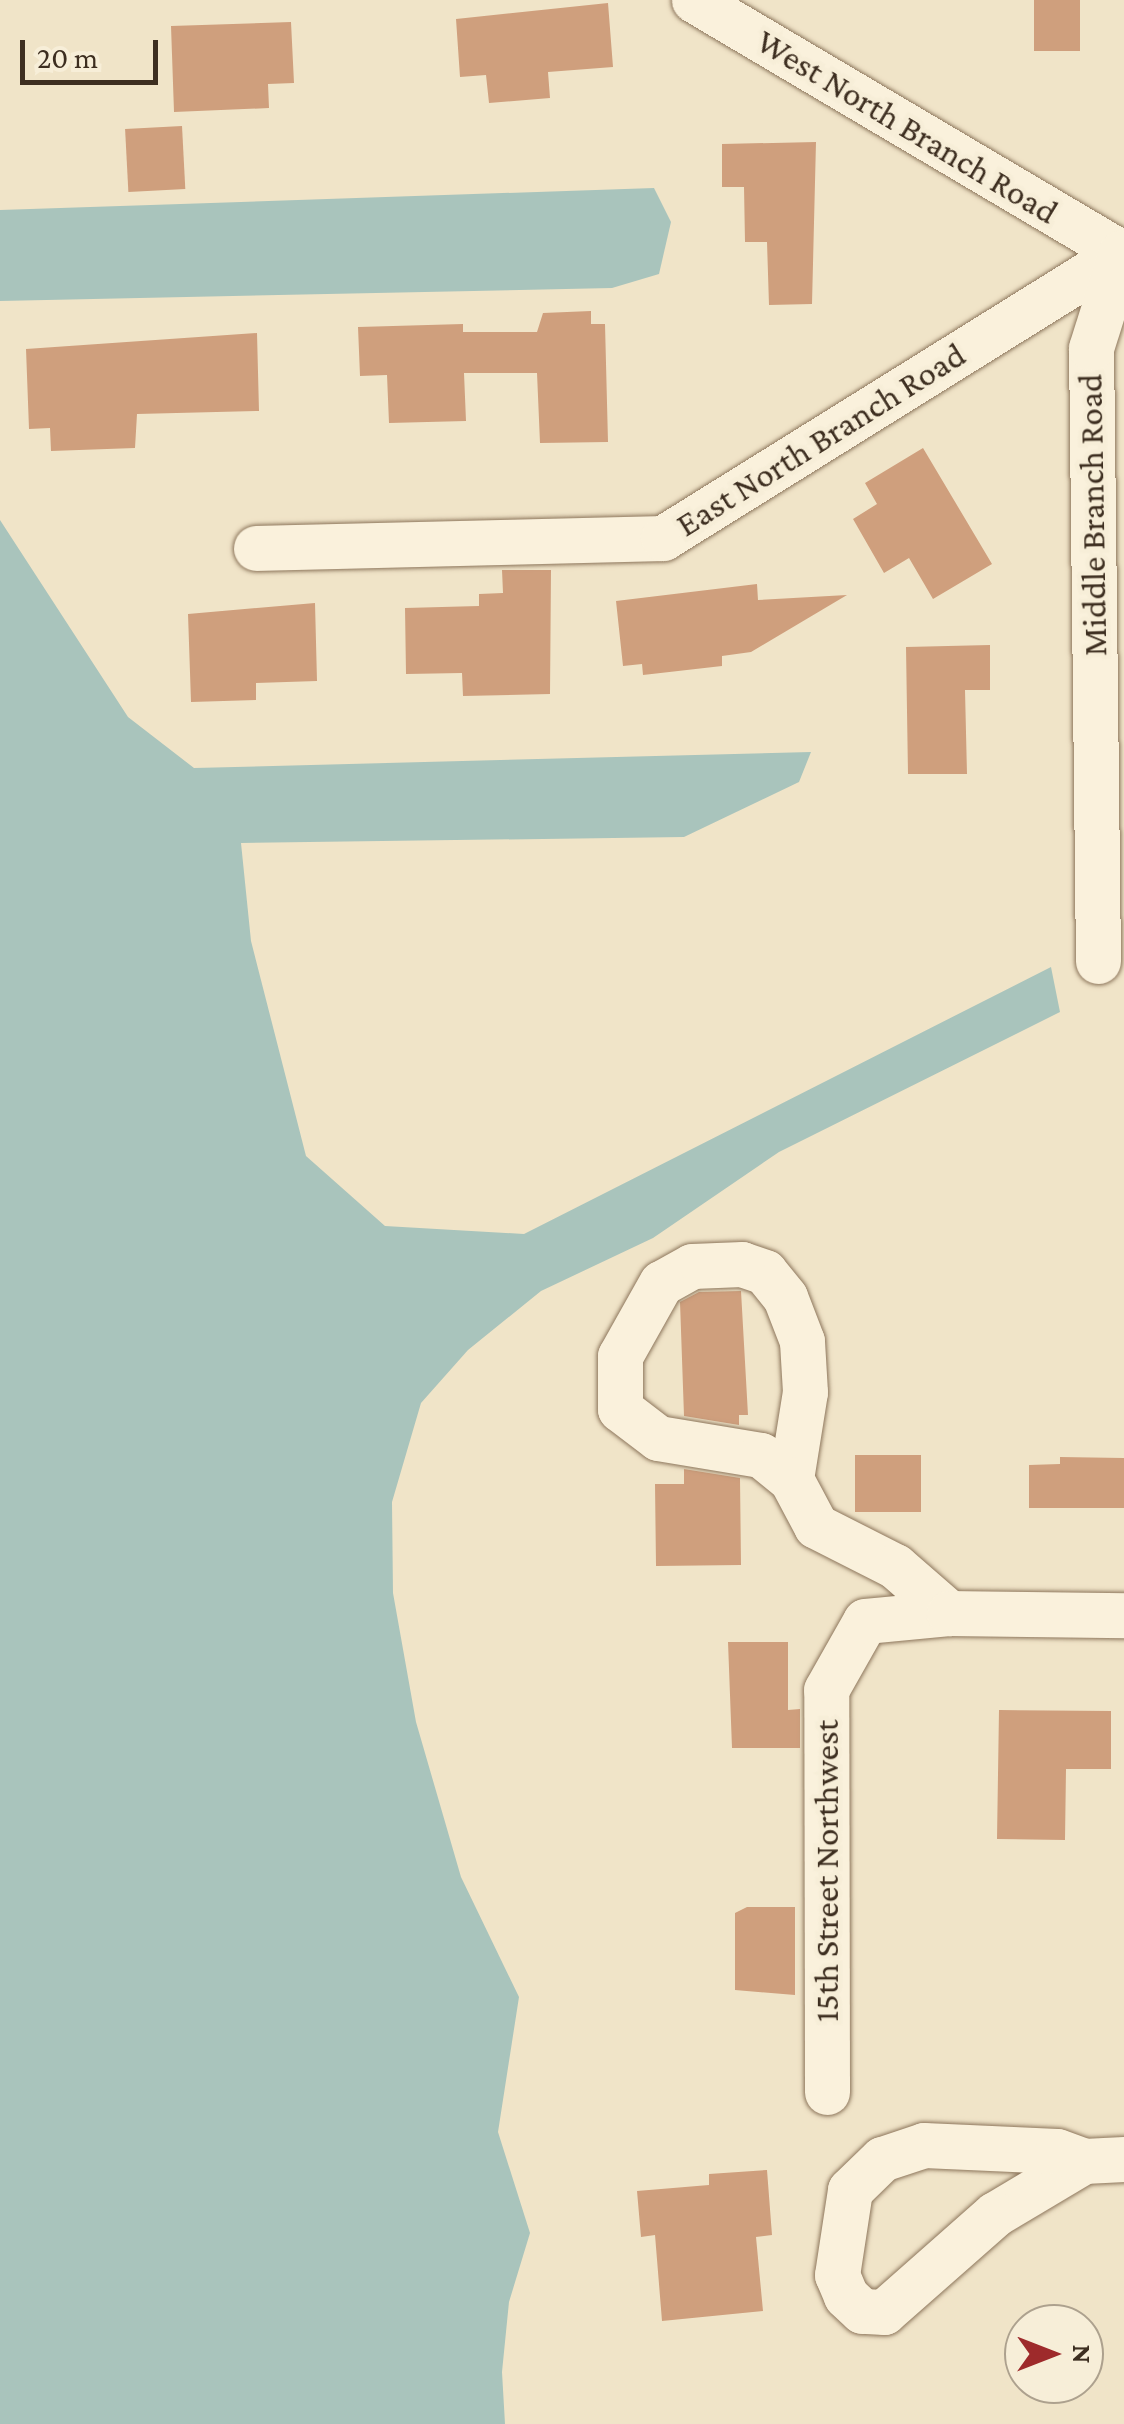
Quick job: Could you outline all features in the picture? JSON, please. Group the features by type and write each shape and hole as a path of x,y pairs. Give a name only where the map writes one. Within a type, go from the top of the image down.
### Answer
{"street":[{"name":"West North Branch Road","path":"694,0 1122,253"},
{"name":"East North Branch Road","path":"256,548 663,538 1122,253"},
{"name":"Middle Branch Road","path":"1098,961 1091,348 1122,253"},
{"path":"791,1479 804,1392 802,1341 785,1298 765,1272 742,1264 692,1266 662,1282 620,1356 620,1409 658,1438 761,1455 791,1479 816,1526 895,1566 949,1612"},
{"name":"15th Street Northwest","path":"828,2092 826,1690 865,1621 949,1612 1124,1615"},
{"path":"924,2145 1058,2151 1104,2160 995,2214 884,2312 862,2310 846,2296 836,2274 850,2190 882,2159 924,2145"}],"water":[{"path":"654,188 671,222 659,274 612,288 0,301 0,210"},
{"path":"0,520 128,717 194,768 811,752 799,782 684,837 241,843 251,941 306,1156 385,1226 524,1234 1051,967 1060,1012 779,1152 653,1238 541,1291 468,1350 421,1403 392,1502 393,1593 416,1722 461,1877 519,1997 498,2132 530,2233 509,2302 502,2372 505,2424 0,2424"}],"building":[{"path":"1034,0 1080,0 1080,51 1034,51"},
{"path":"608,3 613,67 548,72 550,98 489,103 486,75 460,77 456,19"},
{"path":"291,22 294,83 268,84 269,108 174,112 171,26"},
{"path":"182,126 185,189 128,192 125,129"},
{"path":"816,142 812,304 769,305 767,242 745,242 744,187 722,187 722,144"},
{"path":"591,311 591,324 605,324 608,442 540,443 537,373 464,373 466,421 389,423 387,375 360,376 358,327 463,324 463,332 537,332 543,313"},
{"path":"257,333 259,411 137,414 135,448 51,451 50,428 29,429 26,349"},
{"path":"923,448 992,564 933,599 909,558 884,573 853,519 877,504 865,483"},
{"path":"502,570 551,570 550,694 463,696 462,673 406,674 405,608 479,606 479,594 503,593"},
{"path":"757,584 758,600 847,595 751,652 722,656 722,666 643,675 642,664 623,666 616,601"},
{"path":"315,603 317,681 256,683 256,700 191,702 188,614"},
{"path":"990,645 990,690 965,690 967,774 908,774 906,647"},
{"path":"741,1291 748,1415 739,1415 739,1425 684,1416 680,1302 699,1292"},
{"path":"855,1455 921,1455 921,1512 855,1512"},
{"path":"1060,1457 1124,1458 1124,1508 1029,1508 1029,1465 1060,1464"},
{"path":"684,1469 740,1478 741,1565 656,1566 655,1484 684,1484"},
{"path":"728,1642 788,1642 788,1710 800,1709 800,1748 732,1748"},
{"path":"999,1710 1111,1711 1111,1769 1066,1769 1065,1840 997,1839"},
{"path":"747,1907 795,1907 795,1995 735,1990 735,1913"},
{"path":"767,2170 772,2235 756,2237 763,2311 662,2321 655,2235 641,2237 637,2191 709,2185 709,2174"}]}
